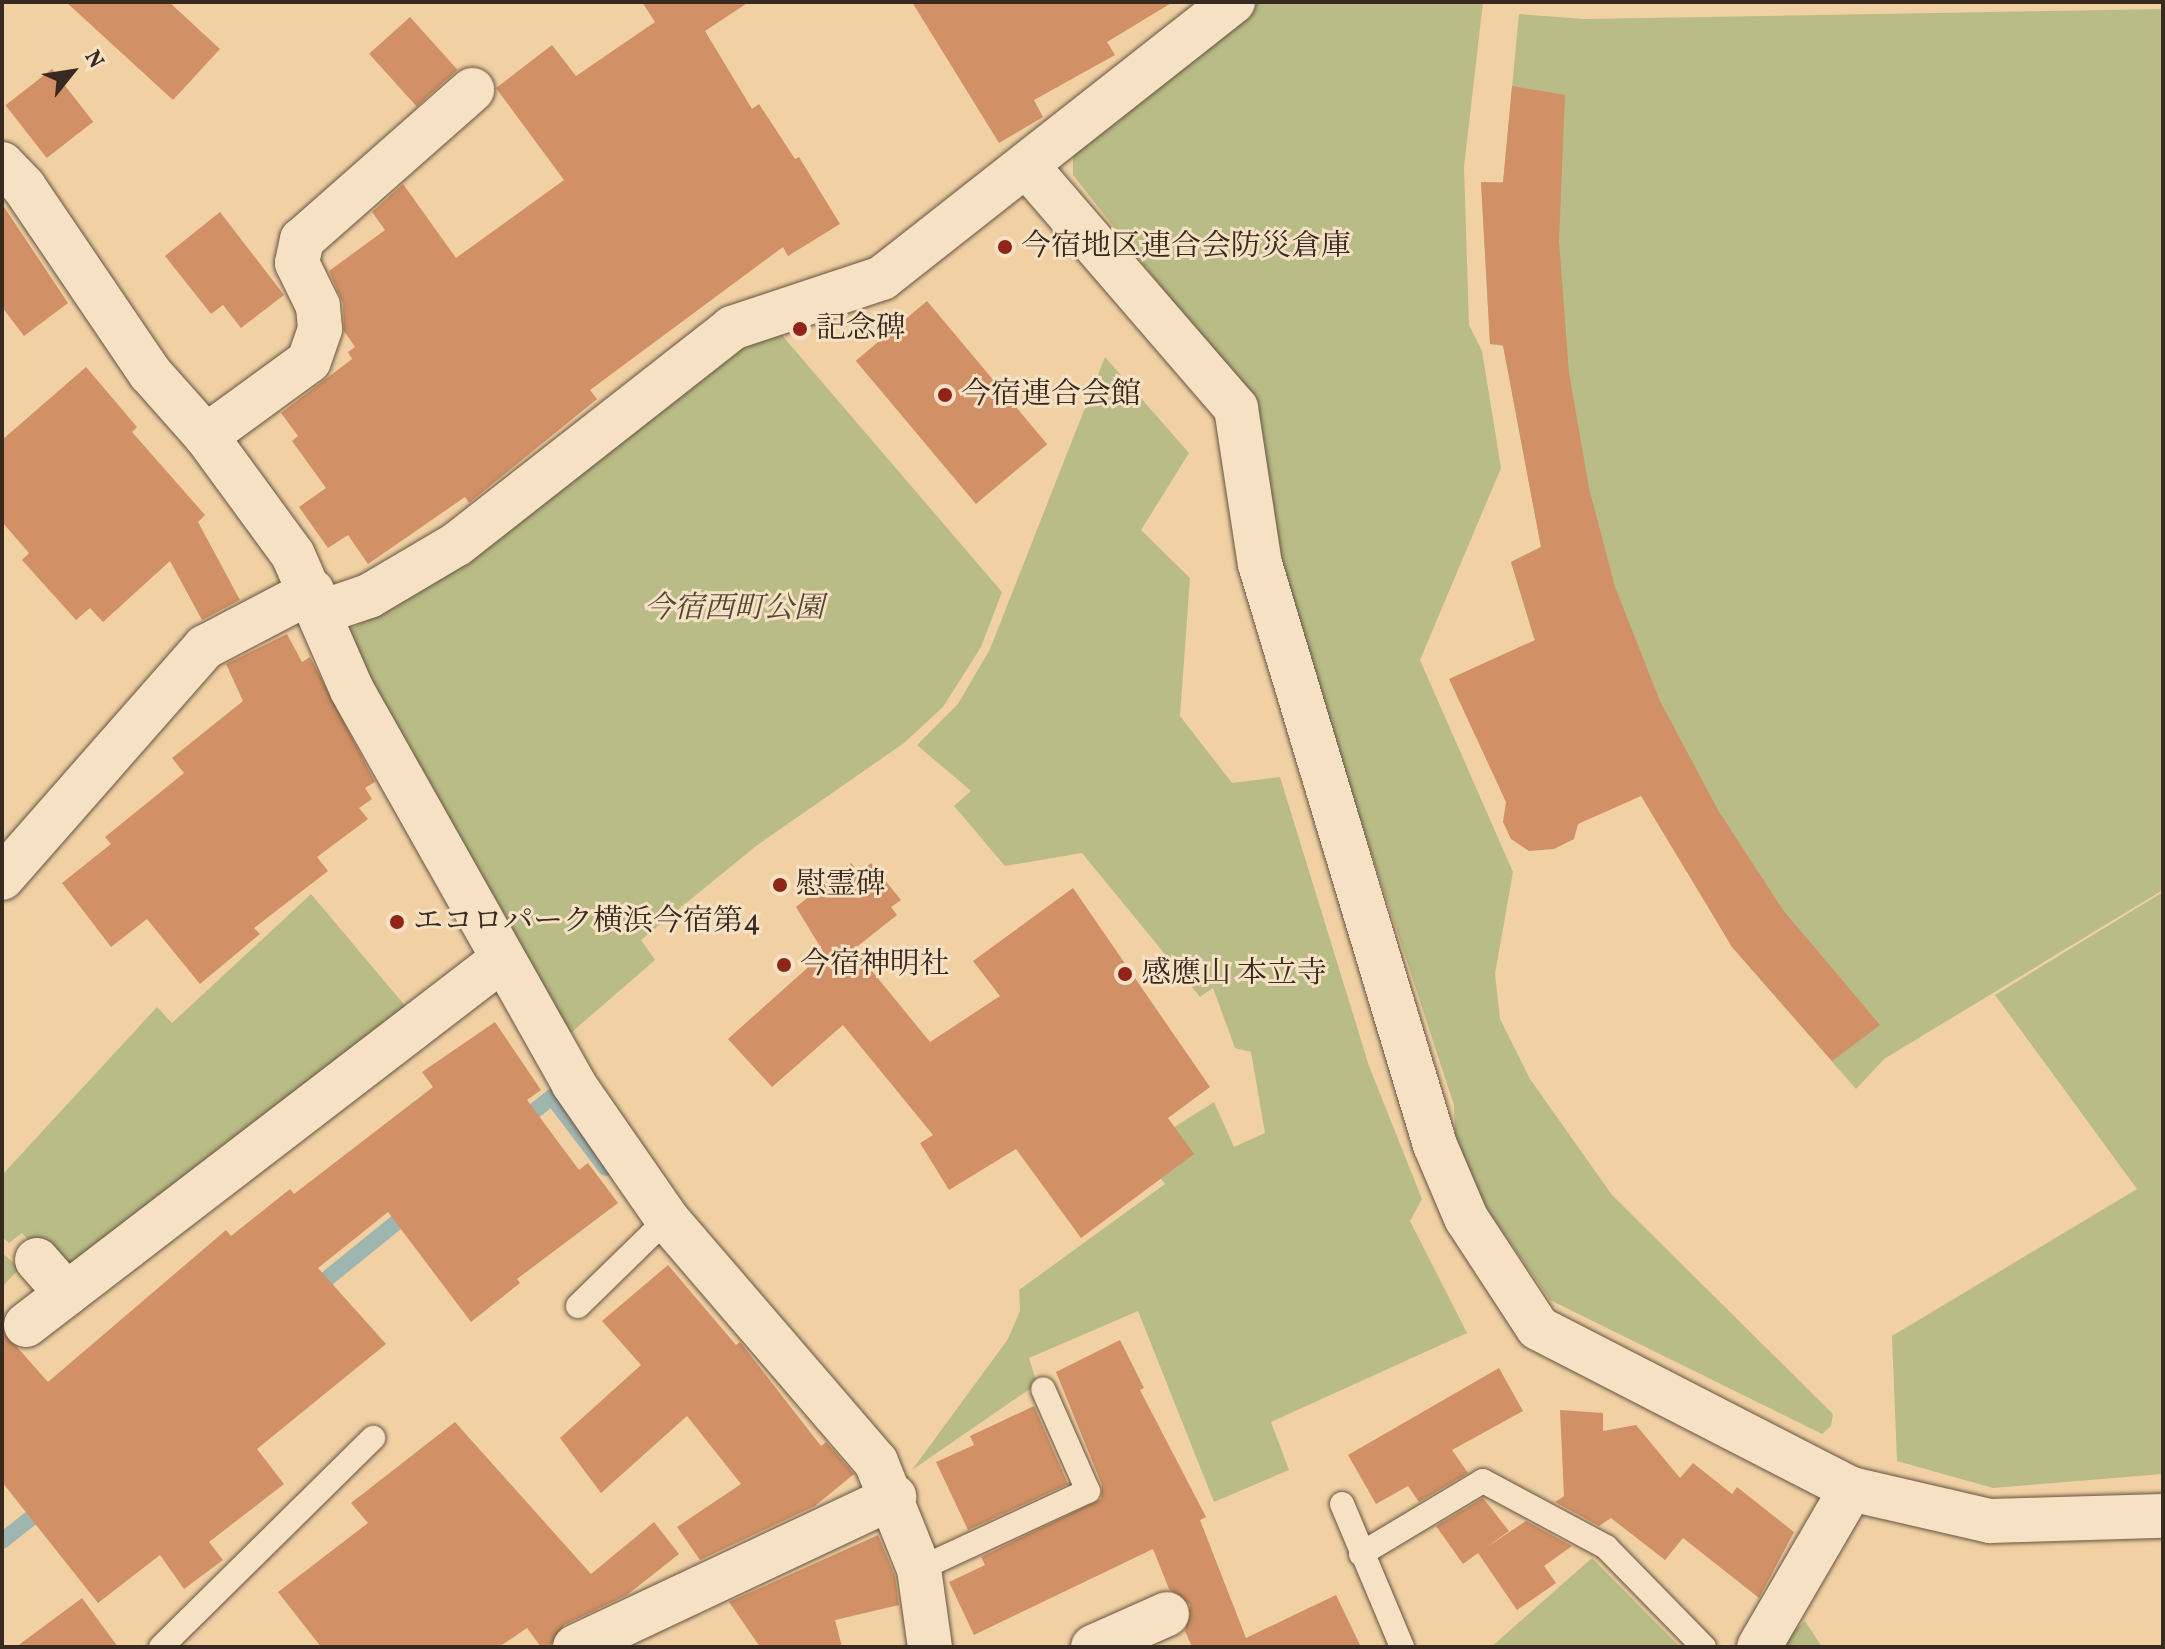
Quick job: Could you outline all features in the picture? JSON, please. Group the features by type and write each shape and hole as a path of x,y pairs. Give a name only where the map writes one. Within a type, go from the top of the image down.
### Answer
{"street":[{"path":"2,878 205,647 315,602 401,580 457,544 732,328 882,278 1233,2"},
{"path":"206,436 309,361 320,329 318,306 297,263 302,240 472,90"},
{"path":"1027,166 1236,408 1260,564 1435,1145 1466,1218 1538,1328 1851,1489 1990,1521 2163,1516"},
{"path":"9,185 150,373 206,436 293,555 352,690 500,961 573,1083 667,1219 876,1462 894,1497 919,1569 930,1647"},
{"path":"26,1325 500,961"},
{"path":"37,1260 67,1294"},
{"path":"1759,1647 1851,1489"},
{"path":"575,1647 894,1497"},
{"path":"1093,1647 1167,1614"}],"lane":[{"path":"578,1306 667,1219"},
{"path":"919,1569 1088,1491 1043,1389"},
{"path":"161,1647 373,1438"},
{"path":"1361,1554 1483,1481 1606,1547 1704,1647"},
{"path":"1342,1504 1402,1647"}],"green space":[{"path":"1257,2 1483,2 1464,167 1469,325 1482,351 1501,468 1420,660 1513,872 1495,974 1500,1019 1530,1079 1612,1195 1833,1414 1831,1426 1822,1434 1550,1300 1456,1164 1454,1105 1274,556 1251,401 1073,175 1073,152"},
{"path":"2163,9 2163,890 1884,1059 1856,1089 1732,947 1549,631 1534,639 1511,562 1541,547 1503,346 1490,344 1481,182 1503,182 1519,14 1585,19"},
{"name":"今宿西町公園","path":"775,327 1002,592 981,647 943,707 904,743 756,846 641,940 655,960 564,1039 342,634 419,592 743,343"},
{"path":"1105,357 1189,453 1141,530 1190,578 1180,716 1232,783 1280,777 1369,1066 1422,1199 1410,1221 1467,1333 1271,1422 1289,1470 1214,1502 1138,1311 1029,1358 1037,1384 912,1470 1008,1339 1020,1311 1019,1290 1165,1184 1138,1150 1214,1102 1234,1147 1265,1133 1251,1052 1235,1048 1213,988 1200,997 1082,853 1005,866 954,806 971,791 917,745 958,704 990,649"},
{"path":"2163,892 2163,1474 1993,1488 1897,1461 1892,1336 2137,1189 1995,995"},
{"path":"311,894 407,1008 88,1267 64,1267 40,1254 22,1233 9,1243 2,1237 2,1175 157,1007 172,1023"},
{"path":"2,1253 20,1268 2,1287"},
{"path":"1592,1558 1680,1647 1491,1647"},
{"path":"1805,1621 1822,1647 1778,1647"}],"building":[{"path":"66,2 169,2 220,49 173,100"},
{"path":"642,2 749,2 705,31 752,109 759,104 795,159 799,157 840,224 788,256 783,247 590,390 597,399 469,503 465,497 368,564 348,535 328,548 299,507 326,488 292,441 298,436 281,413 352,359 348,352 355,347 344,331 343,303 329,271 385,230 372,212 403,184 456,258 564,180 496,88 552,45 576,76 655,22"},
{"path":"912,2 1173,2 1107,42 1115,55 1034,100 1043,117 999,143"},
{"path":"410,17 458,70 417,107 369,54"},
{"path":"52,69 93,122 47,158 6,105"},
{"path":"1512,86 1565,95 1559,241 1569,373 1589,488 1615,587 1660,701 1718,810 1783,910 1880,1025 1832,1061 1732,947 1641,796 1578,824 1574,839 1554,849 1529,851 1511,839 1503,822 1506,802 1449,679 1535,640 1511,562 1541,547 1503,345 1490,344 1481,182 1503,183"},
{"path":"2,204 68,303 24,336 2,307"},
{"path":"220,212 284,295 241,328 223,305 211,314 165,256"},
{"path":"927,301 1047,444 976,504 856,361"},
{"path":"86,367 137,427 132,432 205,515 198,522 240,600 202,620 170,561 103,622 90,608 76,620 22,560 29,553 2,522 2,440"},
{"path":"287,634 302,662 310,657 375,782 365,788 372,799 359,808 368,819 317,857 328,871 254,928 260,934 200,984 147,919 111,947 62,883 111,844 105,837 184,773 172,758 243,701 226,664"},
{"path":"851,863 859,873 871,863 901,900 891,907 897,915 854,949 930,1042 1000,996 973,961 1073,888 1210,1087 1168,1118 1194,1154 1081,1238 1016,1149 949,1190 920,1143 933,1135 843,1025 772,1087 728,1039 824,953 796,907"},
{"path":"495,1022 541,1090 527,1100 579,1170 588,1163 618,1203 517,1279 520,1283 471,1322 388,1212 318,1268 386,1344 257,1449 284,1484 209,1542 223,1560 184,1589 160,1555 98,1603 2,1482 2,1330 48,1382 226,1230 231,1236 290,1189 294,1194 433,1087 422,1072"},
{"path":"668,1265 736,1345 740,1342 821,1446 826,1442 854,1474 815,1506 700,1560 677,1527 741,1484 687,1416 601,1493 560,1438 641,1365 602,1321"},
{"path":"1120,1340 1144,1388 1140,1390 1206,1517 1200,1520 1246,1638 1336,1595 1361,1647 1192,1647 1185,1631 1190,1605 1169,1589 1153,1549 974,1635 949,1582 985,1565 981,1557 1101,1499 1102,1485 1056,1372"},
{"path":"1499,1368 1523,1411 1452,1450 1468,1473 1419,1502 1408,1486 1376,1504 1348,1455"},
{"path":"1034,1406 1068,1484 968,1530 936,1462 974,1445 970,1436"},
{"path":"1560,1410 1603,1413 1603,1431 1636,1425 1680,1478 1693,1463 1732,1494 1737,1487 1794,1532 1759,1598 1683,1538 1665,1560 1611,1518 1599,1526 1555,1502 1564,1496"},
{"path":"455,1422 591,1574 654,1522 679,1554 627,1595 564,1625 549,1647 541,1647 527,1628 499,1647 321,1647 278,1592 368,1523 351,1503"},
{"path":"1483,1498 1509,1531 1484,1549 1526,1521 1572,1546 1544,1566 1556,1583 1517,1610 1478,1553 1463,1564 1436,1526"},
{"path":"878,1535 895,1576 899,1605 835,1620 842,1647 760,1647 729,1602"},
{"path":"82,1598 118,1647 16,1647"}],"waterway":[{"path":"518,1124 552,1097 606,1168"},
{"path":"313,1290 413,1209"},
{"path":"2,1541 46,1506"}],"place":[{"name":"今宿地区連合会防災倉庫","path":"1005,247"},
{"name":"記念碑","path":"800,329"},
{"name":"今宿連合会館","path":"945,395"},
{"name":"慰霊碑","path":"780,885"},
{"name":"エコロパーク横浜今宿第4","path":"397,922"},
{"name":"今宿神明社","path":"784,965"},
{"name":"感應山 本立寺","path":"1125,974"}]}
